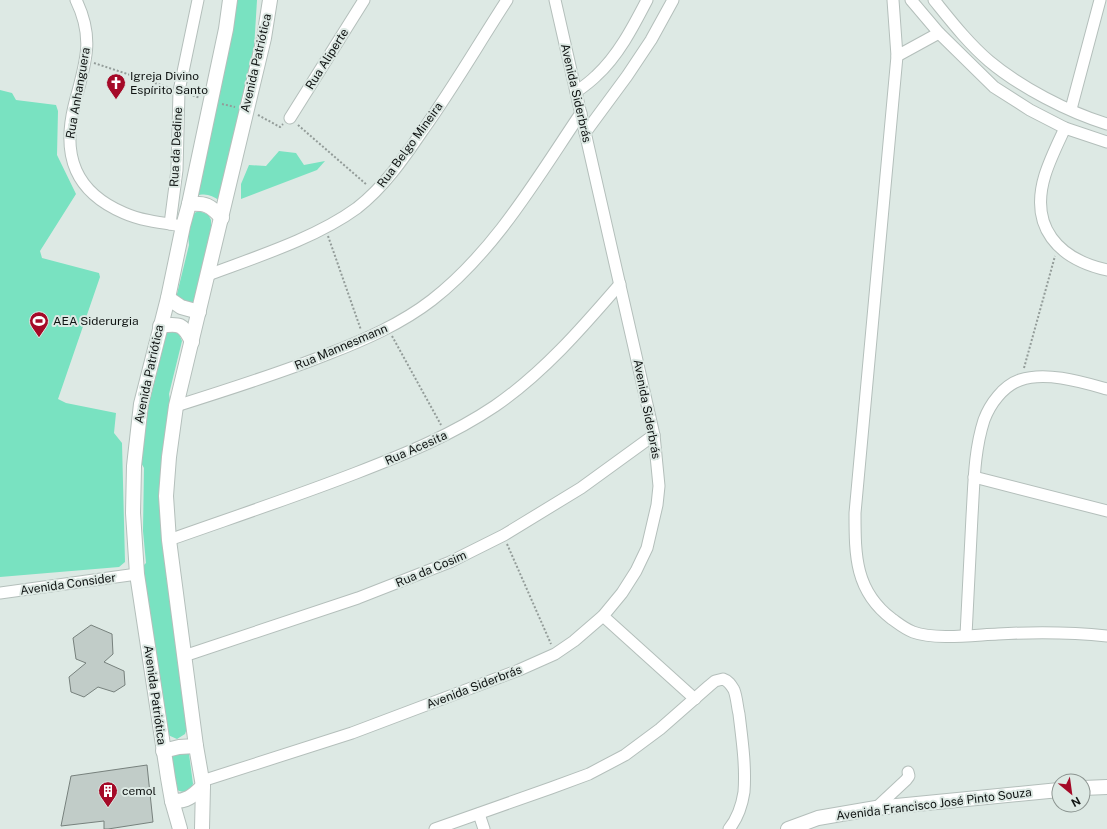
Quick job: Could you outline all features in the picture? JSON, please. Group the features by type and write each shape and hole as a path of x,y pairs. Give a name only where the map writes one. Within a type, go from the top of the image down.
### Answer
{"main road":[{"name":"Avenida Patriótica","path":"180,829 172,801 163,751 137,574 133,513 134,466 141,404 168,298 176,225 189,204 226,29 230,0"},
{"name":"Avenida Patriótica","path":"202,829 203,783 196,746 168,540 166,496 169,457 176,406 264,38 270,0"},
{"path":"189,204 206,204 214,209 222,218"},
{"path":"168,298 182,307 199,312"},
{"path":"160,326 172,324 180,325 187,332 192,342"},
{"path":"163,751 179,747 196,746"},
{"path":"172,801 187,800 194,795 203,783"},
{"path":"1091,787 1107,786"},
{"name":"Avenida Francisco José Pinto Souza","path":"788,829 818,818 876,808 1051,791"}],"street":[{"name":"Rua Anhanguera","path":"76,0 83,16 87,43 86,61 74,106 70,132 70,151 75,168 84,186 94,196 108,205 124,214 176,225"},
{"name":"Rua da Dedine","path":"176,225 179,91 198,0"},
{"name":"Rua Aliperte","path":"290,118 364,0"},
{"name":"Rua Belgo Mineira","path":"208,275 276,249 325,227 356,208 376,192 394,170 435,113 507,0"},
{"name":"Avenida Siderbrás","path":"203,783 352,733 555,654 587,631 603,616 622,593 636,571 647,548 657,505 659,486 654,435 555,0"},
{"path":"576,92 596,76 611,59 628,34 647,0"},
{"path":"585,133 627,76 673,0"},
{"path":"893,0 897,56 855,513 856,560 861,577 868,593 884,613 903,627 913,632 924,634 966,635 1055,632 1107,636"},
{"path":"912,0 939,34 994,87 1030,110 1065,128 1107,142"},
{"path":"1071,109 1100,0 1107,2"},
{"path":"936,2 958,30 988,60 1004,73 1048,99 1107,124"},
{"path":"897,56 939,34"},
{"path":"978,72 988,60"},
{"path":"994,87 1004,73"},
{"name":"Rua Mannesmann","path":"176,406 296,367 364,340 388,328 432,300 453,282 506,222 581,113"},
{"path":"1065,128 1045,176 1041,201 1043,221 1058,247 1069,256 1083,263 1107,270"},
{"name":"Rua Acesita","path":"168,540 325,485 407,453 447,435 496,405 545,365 569,341 620,284"},
{"path":"966,635 974,477 981,432 989,409 1000,394 1020,380 1051,378 1069,379 1107,389"},
{"name":"Rua da Cosim","path":"184,656 358,598 450,562 504,535 581,488 654,435"},
{"path":"974,477 1107,511"},
{"name":"Avenida Consider","path":"0,593 137,574"},
{"path":"603,616 695,698"},
{"path":"435,829 589,774 625,755 660,728 709,686 721,679 729,682 736,697 742,737 744,773 744,793 740,807 729,829"},
{"path":"876,808 906,780 909,776 908,772"},
{"path":"479,814 484,829"}],"path":[{"path":"325,227 364,340"},
{"path":"1020,380 1058,247"},
{"path":"388,328 447,435"},
{"path":"504,535 555,654"}],"green space":[{"path":"235,0 257,0 254,49 220,201 208,195 196,196"},
{"name":"AEA Siderurgia","path":"0,90 12,93 16,100 56,105 58,111 57,155 76,194 40,251 42,258 99,273 100,277 58,399 66,403 116,413 114,433 122,443 125,562 119,567 0,577"},
{"path":"279,151 296,153 304,165 325,161 317,170 241,199 241,184 249,165 266,166"},
{"path":"199,211 209,216 211,220 211,233 193,304 176,298 189,245 188,234 192,214"},
{"path":"173,331 179,334 182,341 169,394 171,407 163,462 187,728 185,734 177,739 168,735 142,567 146,563 143,531 144,468 138,457 143,424 166,332"},
{"path":"185,752 189,754 193,784 190,789 183,792 176,789 170,758 173,755"}],"building":[{"path":"91,625 112,634 113,654 104,662 124,671 125,685 114,692 98,687 84,697 71,692 69,677 86,663 76,659 73,638"},
{"name":"cemol","path":"147,765 153,822 108,829 104,829 104,821 61,826 71,776"}],"place":[{"name":"Igreja Divino Espírito Santo","path":"116,100"},
{"name":"AEA Siderurgia","path":"39,338"},
{"name":"cemol","path":"108,808"}]}
